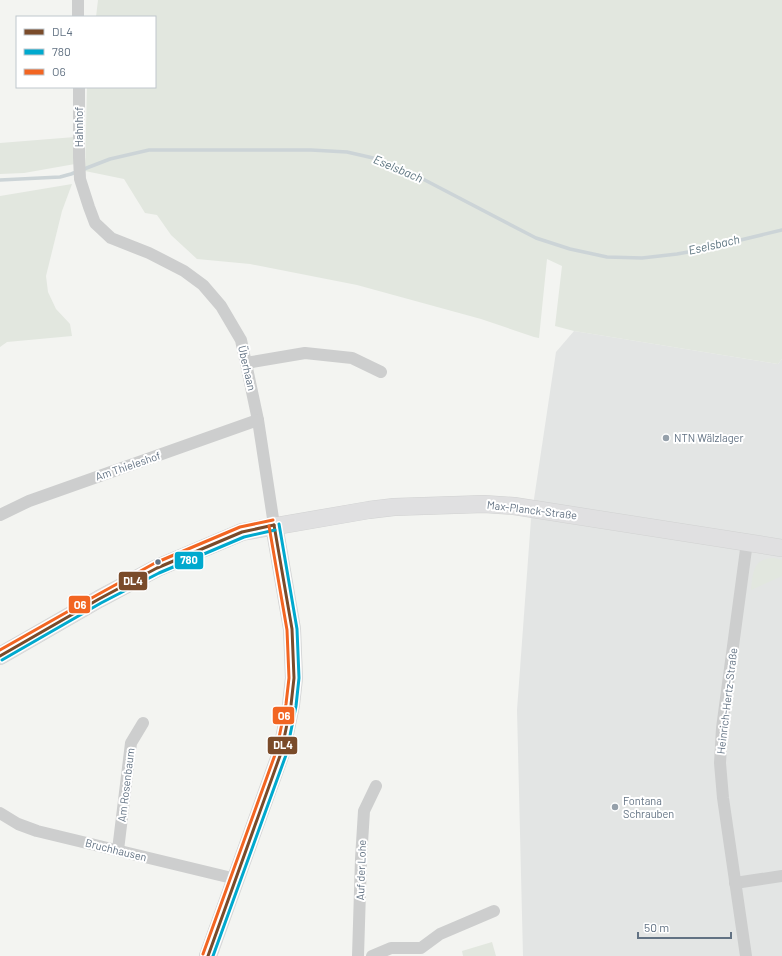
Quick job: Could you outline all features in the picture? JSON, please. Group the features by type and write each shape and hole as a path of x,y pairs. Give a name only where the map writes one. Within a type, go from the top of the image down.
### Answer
{"street":[{"path":"78,0 78,16"},
{"name":"Hahnhof","path":"79,88 80,166"},
{"name":"Überhaan","path":"80,166 80,179 88,207 95,223 111,238 149,253 184,271 203,285 221,306 241,340 258,420 274,525"},
{"path":"246,363 305,353 352,358 381,372"},
{"name":"Am Thieleshof","path":"0,515 29,500 258,420"},
{"name":"Max-Planck-Straße","path":"0,656 99,598 157,568 242,532 274,525 369,510 484,504 514,506 782,548"},
{"path":"208,956 281,753 291,705 294,678 292,629 274,525"},
{"name":"Heinrich-Hertz-Straße","path":"746,956 722,798 720,753 747,542"},
{"name":"Am Rosenbaum","path":"118,850 131,743 143,723"},
{"name":"Auf der Lohe","path":"358,956 364,811 376,786"},
{"name":"Bruchhausen","path":"0,813 18,824 37,831 236,879"},
{"path":"735,883 782,876"},
{"path":"372,956 391,948 421,948 440,934 494,911"}],"shaded area":[{"path":"98,0 782,0 782,359 778,364 574,331 555,326 562,266 547,259 539,338 481,319 357,285 250,264 197,259 171,235 157,215 145,213 124,179 85,171 87,88 156,88 156,16 96,16"},
{"path":"75,137 75,164 24,173 0,174 0,143"},
{"path":"72,184 62,211 46,276 48,292 56,309 70,324 72,336 7,342 0,347 0,196"},
{"path":"574,331 778,364 782,359 782,956 523,956 517,710 531,519 556,352"},
{"path":"774,558 782,560 782,576 751,590 755,568 762,561"},
{"path":"492,942 496,956 463,956 462,951"}],"waterway":[{"name":"Eselsbach","path":"0,180 60,177 110,159 149,150 311,150 347,152 382,160 419,177 536,238 570,249 607,257 642,258 677,254 782,230"}],"transit line":[{"name":"O6","path":"0,650 155,563 240,527 273,520"},
{"name":"780","path":"213,956 286,755 296,706 299,678 297,629 279,524"},
{"name":"DL4","path":"0,656 99,599 157,568 242,532 274,525"},
{"name":"DL4","path":"208,956 281,753 291,705 294,678 292,629 274,525"},
{"name":"O6","path":"203,954 276,752 286,704 289,678 287,630 269,526"},
{"name":"780","path":"2,660 101,603 159,573 244,537 275,530"}],"place":[{"name":"NTN Wälzlager","path":"666,438"},
{"name":"Fontana Schrauben","path":"615,807"}]}
